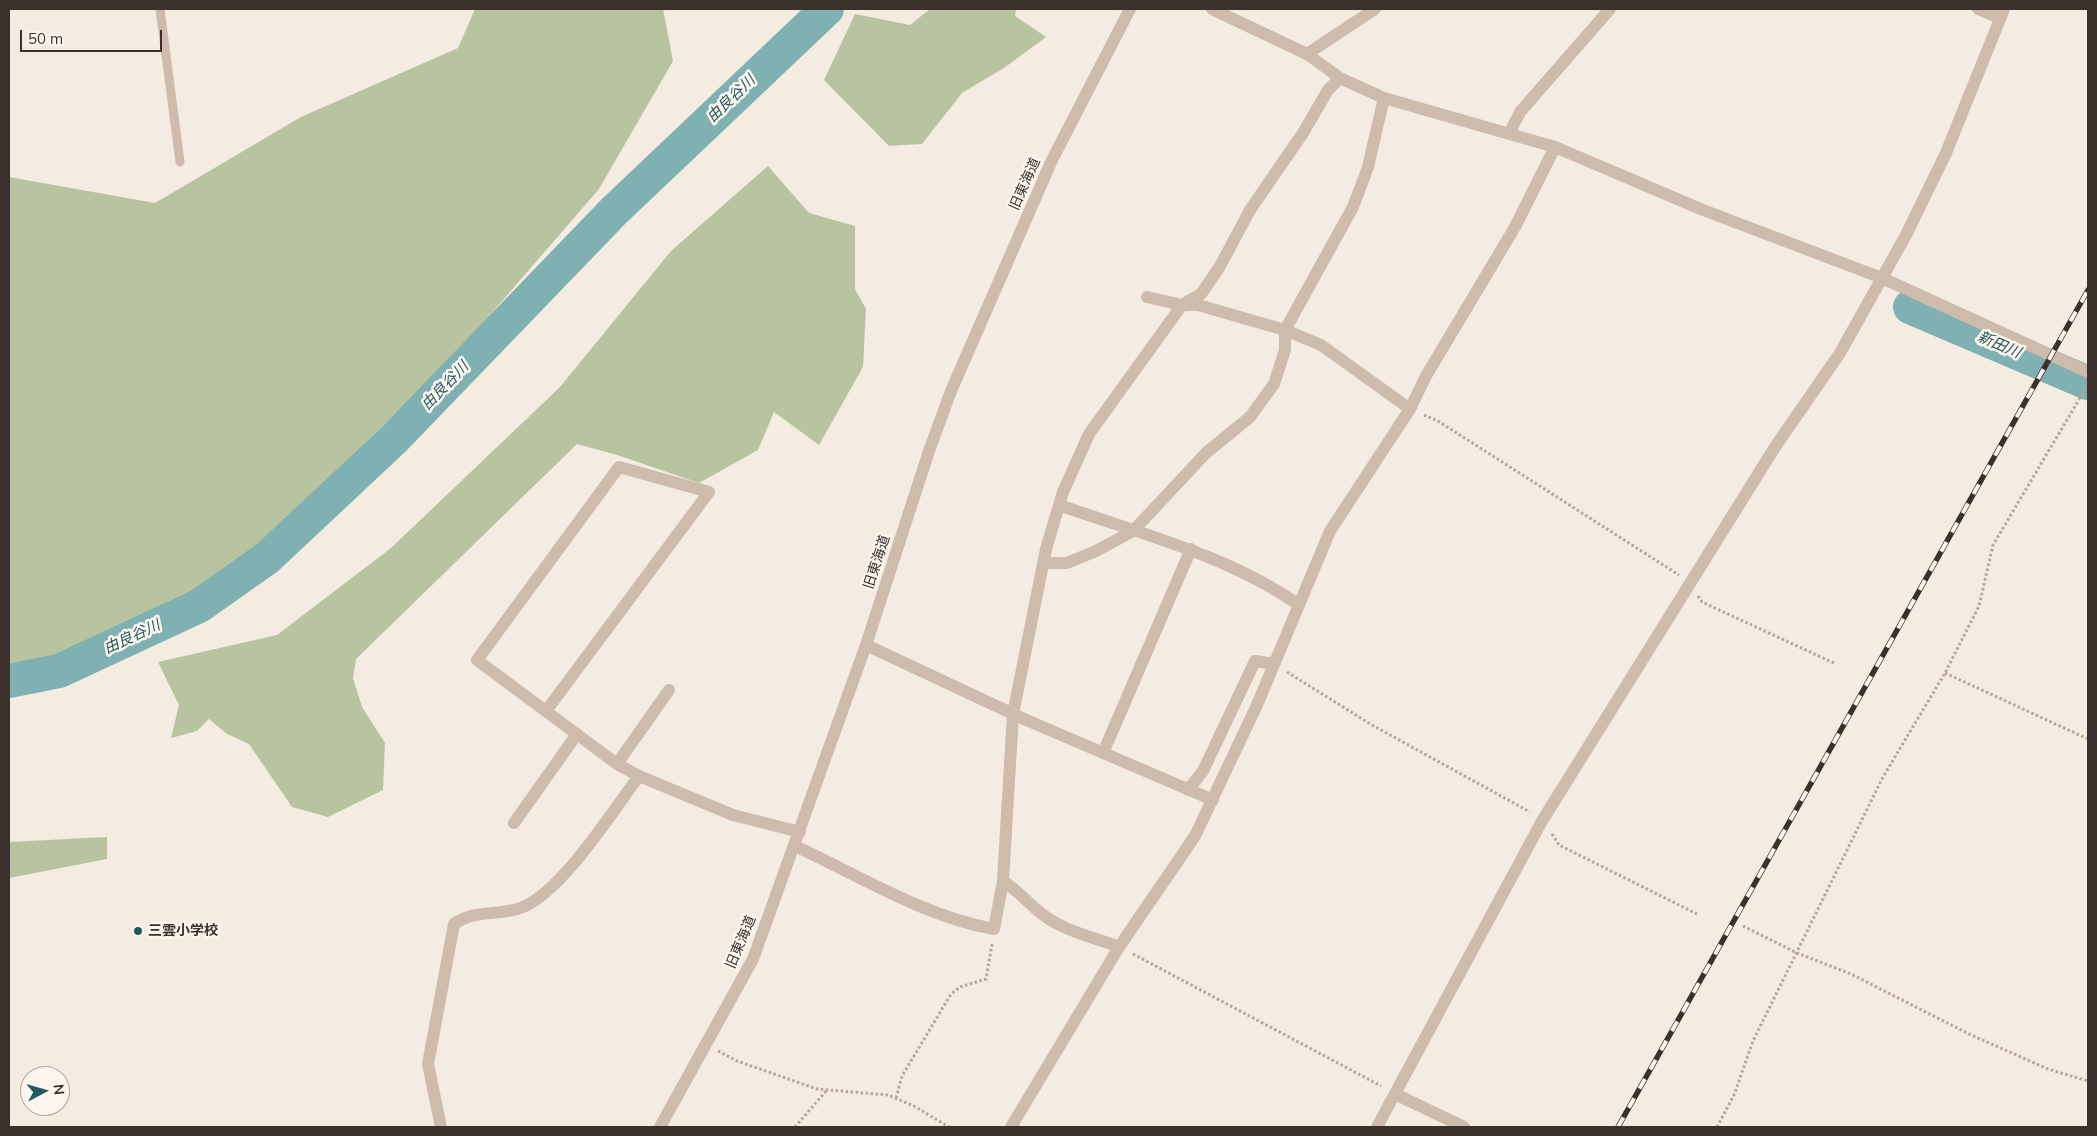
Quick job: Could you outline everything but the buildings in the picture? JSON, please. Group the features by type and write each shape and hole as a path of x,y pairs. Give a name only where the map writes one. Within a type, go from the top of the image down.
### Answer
{"street":[{"name":"旧東海道","path":"660,1127 753,960 866,644 928,451 951,391 1052,160 1130,9"},
{"path":"1212,9 1307,54 1340,78 1384,98 1555,147 1702,210 1882,278 2088,372"},
{"path":"1307,54 1375,9"},
{"path":"1377,1127 1542,821 1775,447 1840,353 1906,235 1946,154 2002,14 1978,9"},
{"path":"1509,134 1520,112 1602,12"},
{"path":"795,846 934,911 973,925 994,929 1003,882 1013,714 1043,563 1059,504 1088,434 1182,305 1201,294 1219,268 1250,210 1303,133 1328,90 1340,78"},
{"path":"1043,563 1067,563 1096,551 1132,531 1206,453 1250,417 1274,384 1285,350 1285,330 1353,207 1368,168 1384,98"},
{"path":"1011,1127 1119,947 1195,836 1274,664 1330,531 1410,409 1426,376 1515,227 1555,147"},
{"path":"1147,297 1182,305 1198,305 1285,330 1321,345 1410,409"},
{"path":"546,711 709,492 619,467 477,660 617,764 639,776 733,815 800,832"},
{"path":"1059,504 1132,531 1190,549 1269,584 1299,605"},
{"path":"1103,753 1190,549"},
{"path":"866,644 1013,714 1213,800"},
{"path":"1188,790 1203,771 1255,661 1274,664"},
{"path":"617,764 669,690"},
{"path":"514,823 577,734"},
{"path":"441,1127 428,1064 454,924 466,916 523,907 548,891 563,876 639,776"},
{"path":"1003,882 1016,890 1032,908 1056,924 1119,947"},
{"path":"1395,1094 1464,1127"}],"lane":[{"path":"160,9 180,162"}],"path":[{"path":"1717,1127 1734,1094 1754,1041 1883,777 1945,673 1979,606 1993,545 2088,385"},
{"path":"1410,409 1438,421 1678,574 1689,584 1702,602 1836,664"},
{"path":"1274,664 1372,725 1523,806 1542,821 1559,844 1697,914"},
{"path":"1945,673 2088,739"},
{"path":"1743,926 1797,953 1851,974 1969,1034 2013,1054 2048,1069 2088,1081"},
{"path":"896,1098 902,1076 951,994 960,987 986,979 994,929"},
{"path":"1119,947 1395,1094"},
{"path":"707,1045 737,1061 818,1089 888,1095 914,1106 949,1127"},
{"path":"795,1127 827,1090"}],"green space":[{"path":"475,9 663,9 673,61 599,189 445,367 207,592 51,660 9,667 9,177 155,203 301,117 458,48"},
{"path":"930,9 1016,9 1015,16 1046,37 1004,68 962,93 922,144 889,146 824,80 855,14 910,25"},
{"path":"768,166 809,213 855,226 855,289 866,309 863,367 819,445 774,412 758,450 699,483 617,455 577,444 356,659 353,678 362,707 385,743 383,790 328,817 292,807 249,744 227,734 209,719 197,731 171,738 179,705 158,662 277,635 391,548 560,387 671,251"},
{"path":"107,837 107,859 9,878 9,842"}],"waterway":[{"name":"由良谷川","path":"9,681 59,671 199,606 267,558 395,438 614,211 827,9"},
{"name":"新田川","path":"1910,307 2088,383"}],"railway":[{"path":"1618,1127 2088,290"}],"place":[{"name":"三雲小学校","path":"138,931"}]}
